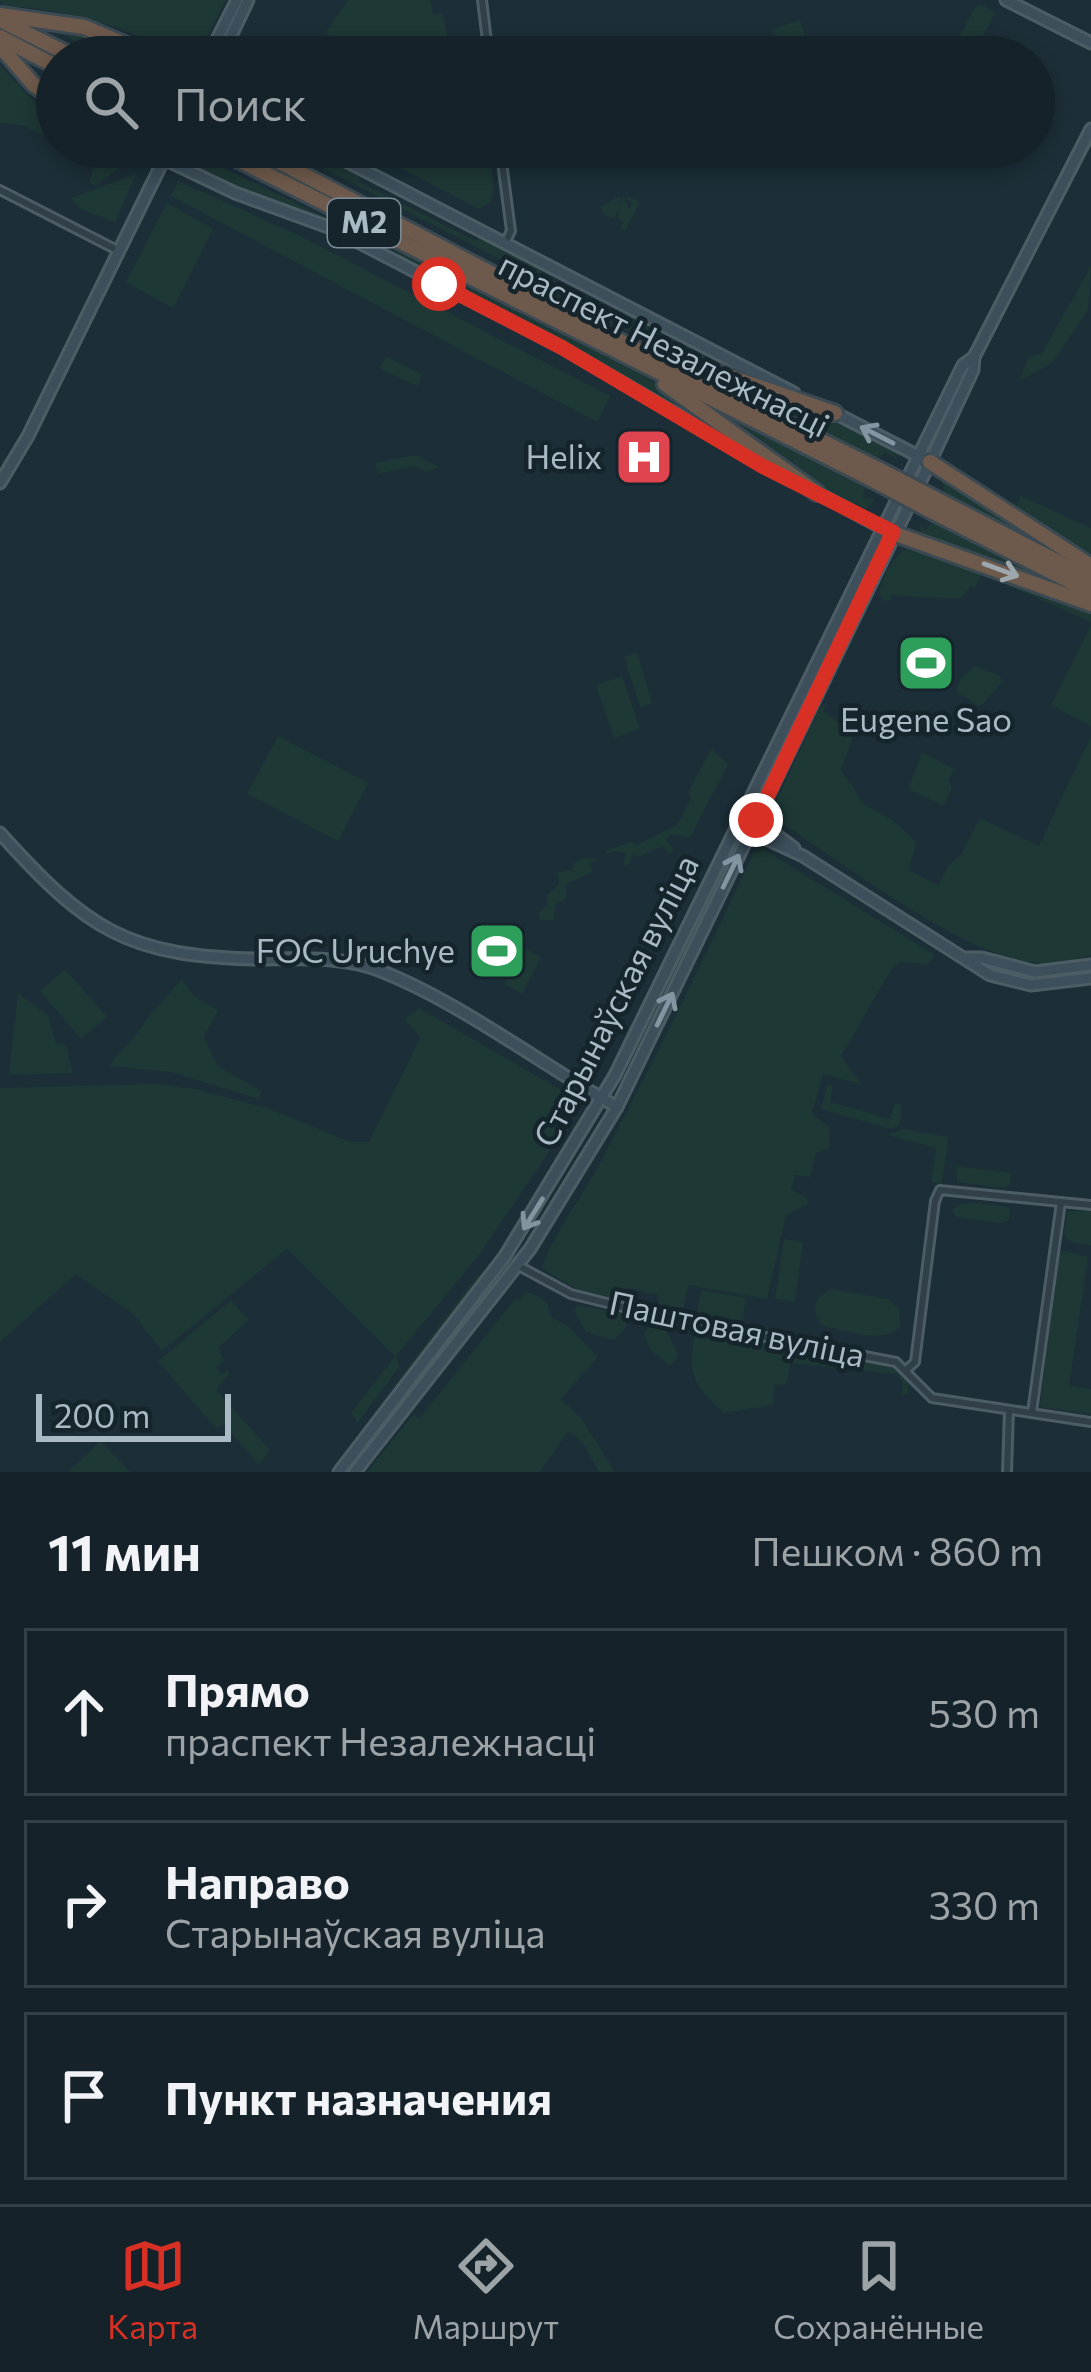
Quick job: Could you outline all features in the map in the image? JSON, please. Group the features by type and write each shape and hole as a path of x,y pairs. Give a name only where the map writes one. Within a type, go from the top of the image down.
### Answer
{"highway":[{"path":"0,17 36,36"},
{"path":"0,17 84,27 105,36"},
{"path":"0,42 36,58"},
{"path":"0,42 36,85"},
{"name":"праспект Незалежнасці","path":"256,168 874,474 1091,592"},
{"name":"праспект Незалежнасці","path":"289,168 619,346"},
{"path":"619,346 835,413"},
{"path":"619,346 817,493"},
{"path":"925,459 1091,566"},
{"name":"праспект Незалежнасці","path":"936,506 1091,579"},
{"path":"887,530 1091,604"}],"main road":[{"path":"219,36 237,0"},
{"path":"231,36 248,0"},
{"path":"1006,0 1091,43"},
{"name":"Старынаўская вуліца","path":"339,1472 505,1256 602,1098 1091,129"},
{"path":"0,483 28,436 160,168"},
{"name":"праспект Незалежнасці","path":"192,168 235,194 321,223 462,296 624,383 762,466 887,530"},
{"path":"359,168 925,459"},
{"name":"Старынаўская вуліца","path":"355,1472 517,1265 617,1106 756,820 887,530"},
{"path":"739,820 756,820 803,856 968,958 977,969 1017,983 1056,985 1091,978"},
{"path":"739,820 750,832 803,856"},
{"path":"0,833 47,887 101,926 132,940 196,957 328,960 378,970 617,1106"},
{"path":"968,958 1046,972 1091,965"},
{"path":"505,1256 517,1265"}],"street":[{"path":"482,0 486,36"},
{"path":"503,168 512,231 504,245"},
{"path":"0,190 119,251"},
{"path":"907,1370 915,1362 934,1201 940,1190 1091,1205"},
{"path":"1032,1412 1061,1202"},
{"name":"Паштовая вуліца","path":"517,1265 571,1294 671,1319 895,1361 932,1398 1091,1422"},
{"path":"1007,1472 1009,1409"}],"green space":[{"path":"0,0 226,0 207,36 137,36 94,20 5,6"},
{"path":"348,0 430,0 433,14 443,13 447,36 330,36 325,33"},
{"path":"982,5 995,13 983,36 960,36 975,7"},
{"path":"800,20 805,36 775,36 773,29"},
{"path":"35,21 95,36 65,36"},
{"path":"0,65 36,103 36,132 0,123"},
{"path":"94,168 119,168 96,186 89,182"},
{"path":"195,168 223,168 375,241 323,218 239,193"},
{"path":"323,168 345,168 359,176 358,181 523,260 519,269"},
{"path":"400,168 491,168 491,202 479,209"},
{"path":"136,174 115,222 80,209 71,198"},
{"path":"178,181 298,235 610,396 597,422 171,196"},
{"path":"623,195 629,209 632,204 625,195 640,202 625,231 620,228 619,207 614,219 602,213 602,206 620,196 620,204"},
{"path":"167,203 213,229 173,308 126,282"},
{"path":"397,251 646,377 788,475 588,356 395,256"},
{"path":"529,263 624,317 627,313 780,388 654,345 538,285 539,281 524,273"},
{"path":"1091,266 1088,310 1052,363 1019,381 1028,358 1042,353"},
{"path":"387,357 422,374 418,386 382,370"},
{"path":"679,361 827,413 898,454 895,459 886,452 868,458"},
{"path":"684,392 865,486 863,497 875,500 863,512 826,493"},
{"path":"416,455 439,467 427,472 414,466 378,474 375,463"},
{"path":"946,475 1088,572 959,503 945,493 942,482"},
{"path":"1021,496 1091,528 1091,553 1015,509"},
{"path":"931,521 1091,599 922,538 919,524 927,530"},
{"path":"906,549 984,569 975,588 970,586 962,599 891,595 884,601 879,593 886,574"},
{"path":"986,571 1091,609 1091,622 984,575"},
{"path":"1091,626 1091,726 1051,705"},
{"path":"637,653 652,703 640,707 624,657"},
{"path":"976,666 1000,676 1002,682 980,707 956,691 961,678"},
{"path":"622,676 640,729 614,738 596,685"},
{"path":"829,700 823,711 854,734 841,770 865,805 891,819 916,842 909,870 938,885 980,818 1039,846 1091,736 1091,955 1029,962 981,947 921,916 778,821 775,804 819,709"},
{"path":"278,736 368,783 338,841 247,794"},
{"path":"711,749 728,764 690,838 671,834 666,840 674,851 669,854 663,846 639,857 633,854 629,865 623,865 626,853 605,855 606,851 631,842 637,845 677,825"},
{"path":"922,752 954,769 949,780 952,789 943,806 908,789"},
{"path":"763,849 935,955 928,964 901,962 892,968 841,1056 861,1084 823,1074 812,1114 830,1127 829,1148 816,1153 810,1177 795,1175 791,1190 807,1198 808,1204 786,1216 767,1299 688,1285 682,1317 656,1310 659,1295 628,1288 614,1299 578,1290 543,1269 544,1261 636,1094 754,852"},
{"path":"729,850 706,907 623,1075"},
{"path":"583,858 599,859 589,863 593,872 566,884 566,899 555,904 554,920 541,920 538,913 548,905 547,895 559,884 557,872 572,870"},
{"path":"698,867 667,931 651,929 657,929 685,875 681,872"},
{"path":"523,947 541,957 522,994 504,984"},
{"path":"65,969 107,1017 81,1039 40,991"},
{"path":"182,979 194,996 218,1010 204,1037 218,1066 261,1091 259,1099 171,1072 110,1066"},
{"path":"18,993 48,1016 56,1043 66,1045 73,1073 9,1075"},
{"path":"419,1008 566,1093 561,1134 479,1255 396,1356 399,1367 358,1422 351,1413 395,1356 287,1249 162,1351 133,1314 76,1274 0,1342 0,1088 156,1084 196,1089 270,1109 350,1142 369,1142 420,1038 405,1019"},
{"path":"827,1085 833,1086 830,1102 890,1119 895,1103 901,1105 900,1125 891,1129 821,1109"},
{"path":"903,1129 948,1137 942,1184 931,1182 936,1148 888,1135"},
{"path":"956,1166 1011,1173 1010,1185 957,1182"},
{"path":"960,1204 1009,1207 1009,1220 956,1217 952,1210"},
{"path":"1067,1211 1091,1211 1091,1245 1072,1243 1064,1235"},
{"path":"784,1239 803,1242 795,1302 775,1299"},
{"path":"1064,1251 1088,1257 1069,1386 1091,1389 1091,1414 1040,1407 1058,1255"},
{"path":"478,1275 481,1277 364,1425"},
{"path":"489,1283 456,1335 345,1472"},
{"path":"831,1289 888,1299 899,1309 900,1327 874,1336 822,1326 815,1305"},
{"path":"701,1290 746,1298 742,1321 697,1313"},
{"path":"526,1292 544,1300 551,1317 568,1326 598,1357 561,1399 582,1419 615,1472 599,1472 582,1442 568,1431 540,1472 367,1472 412,1416 420,1418 514,1300"},
{"path":"231,1300 249,1320 218,1348 224,1361 216,1368 229,1374 216,1389 270,1450 259,1465 223,1424 218,1428 211,1423 158,1361"},
{"path":"577,1305 628,1314 626,1327 614,1340 586,1332 574,1311"},
{"path":"650,1326 664,1326 679,1356 670,1366 651,1350 644,1334"},
{"path":"696,1328 894,1366 910,1381 907,1395 902,1393 897,1374 791,1363 786,1385 775,1384 773,1405 724,1413 694,1376"},
{"path":"101,1441 130,1472 68,1472"}],"place":[{"name":"Helix","path":"644,457"},
{"name":"Eugene Sao","path":"926,663"},
{"name":"FOC Uruchye","path":"497,951"}],"route":[{"path":"439,284 561,347 762,466 893,532 756,820"}]}
